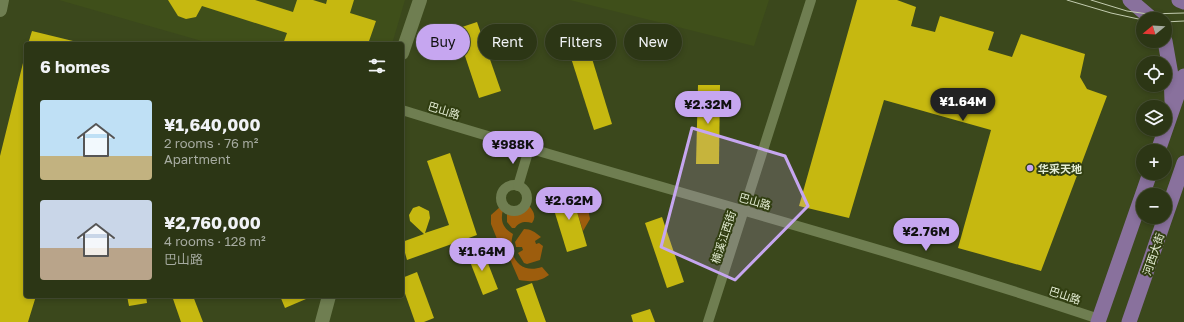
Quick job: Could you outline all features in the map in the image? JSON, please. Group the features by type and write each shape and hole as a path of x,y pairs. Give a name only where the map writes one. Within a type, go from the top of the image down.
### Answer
{"main road":[{"path":"1130,0 1144,12"},
{"path":"1179,0 1184,2"},
{"path":"1166,48 1171,75 1172,100"},
{"path":"1172,111 1184,76"},
{"name":"河西大街","path":"1129,322 1184,163"},
{"path":"1099,321 1148,180"}],"street":[{"path":"0,10 2,0"},
{"path":"404,47 420,0"},
{"name":"楠溪江西街","path":"708,322 811,0"},
{"name":"巴山路","path":"404,111 529,149 931,265 1099,321"},
{"path":"518,186 529,149"},
{"path":"322,322 328,298"}],"highlighted area":[{"path":"692,128 785,156 808,206 735,280 661,247"}],"shaded area":[{"path":"59,0 405,0 393,42 205,42"},
{"path":"570,0 769,0 754,46 682,28 682,24 666,24"},
{"path":"528,205 534,213 532,223 522,222 515,228 512,228 507,222 507,213 510,215 521,214"},
{"path":"575,205 583,205 588,209 590,219 583,231"},
{"path":"500,207 503,210 503,224 513,234 513,256 521,266 534,269 542,267 549,275 535,281 519,280 509,257 505,259 491,224 491,215"},
{"path":"524,229 533,231 541,237 535,241 536,244 539,243 543,246 540,260 527,264 524,263 518,253 523,250 522,247 516,247 515,242"}],"building":[{"path":"168,0 255,0 293,12 297,0 313,0 326,4 327,0 354,0 350,13 376,21 369,42 284,42 287,33 202,6 196,17 186,19 178,16"},
{"name":"华采天地","path":"857,0 897,0 916,7 911,26 935,32 940,16 994,32 988,50 1012,57 1021,34 1085,54 1080,77 1087,89 1107,96 1041,271 958,248 991,130 884,100 849,218 799,206"},
{"path":"477,22 478,25 478,60 490,60 501,91 479,98 466,60 470,60 470,24"},
{"path":"32,31 73,41 73,42 29,42"},
{"path":"572,60 592,60 612,124 594,130"},
{"path":"23,63 24,298 35,298 28,322 0,322 0,156"},
{"path":"698,85 720,85 719,164 696,164"},
{"path":"450,153 477,235 407,260 404,249 404,241 424,234 410,221 409,215 413,208 419,206 429,211 430,218 425,233 449,225 427,161"},
{"path":"571,191 587,246 567,252 550,197"},
{"path":"662,217 684,282 667,288 645,223"},
{"path":"482,248 498,289 483,295 467,254"},
{"path":"417,272 434,318 424,322 415,322 404,291 404,277"},
{"path":"532,283 546,322 528,322 516,289"},
{"path":"127,298 146,298 147,303 129,306"},
{"path":"173,298 194,298 203,322 181,322"},
{"path":"281,298 308,298 285,308"},
{"path":"650,309 655,322 633,322 631,315"}],"tram line":[{"path":"1067,0 1136,18"},
{"path":"1091,0 1127,11 1148,14 1184,13"},
{"path":"1172,22 1184,21"}],"place":[{"name":"华采天地","path":"1030,168"}]}
